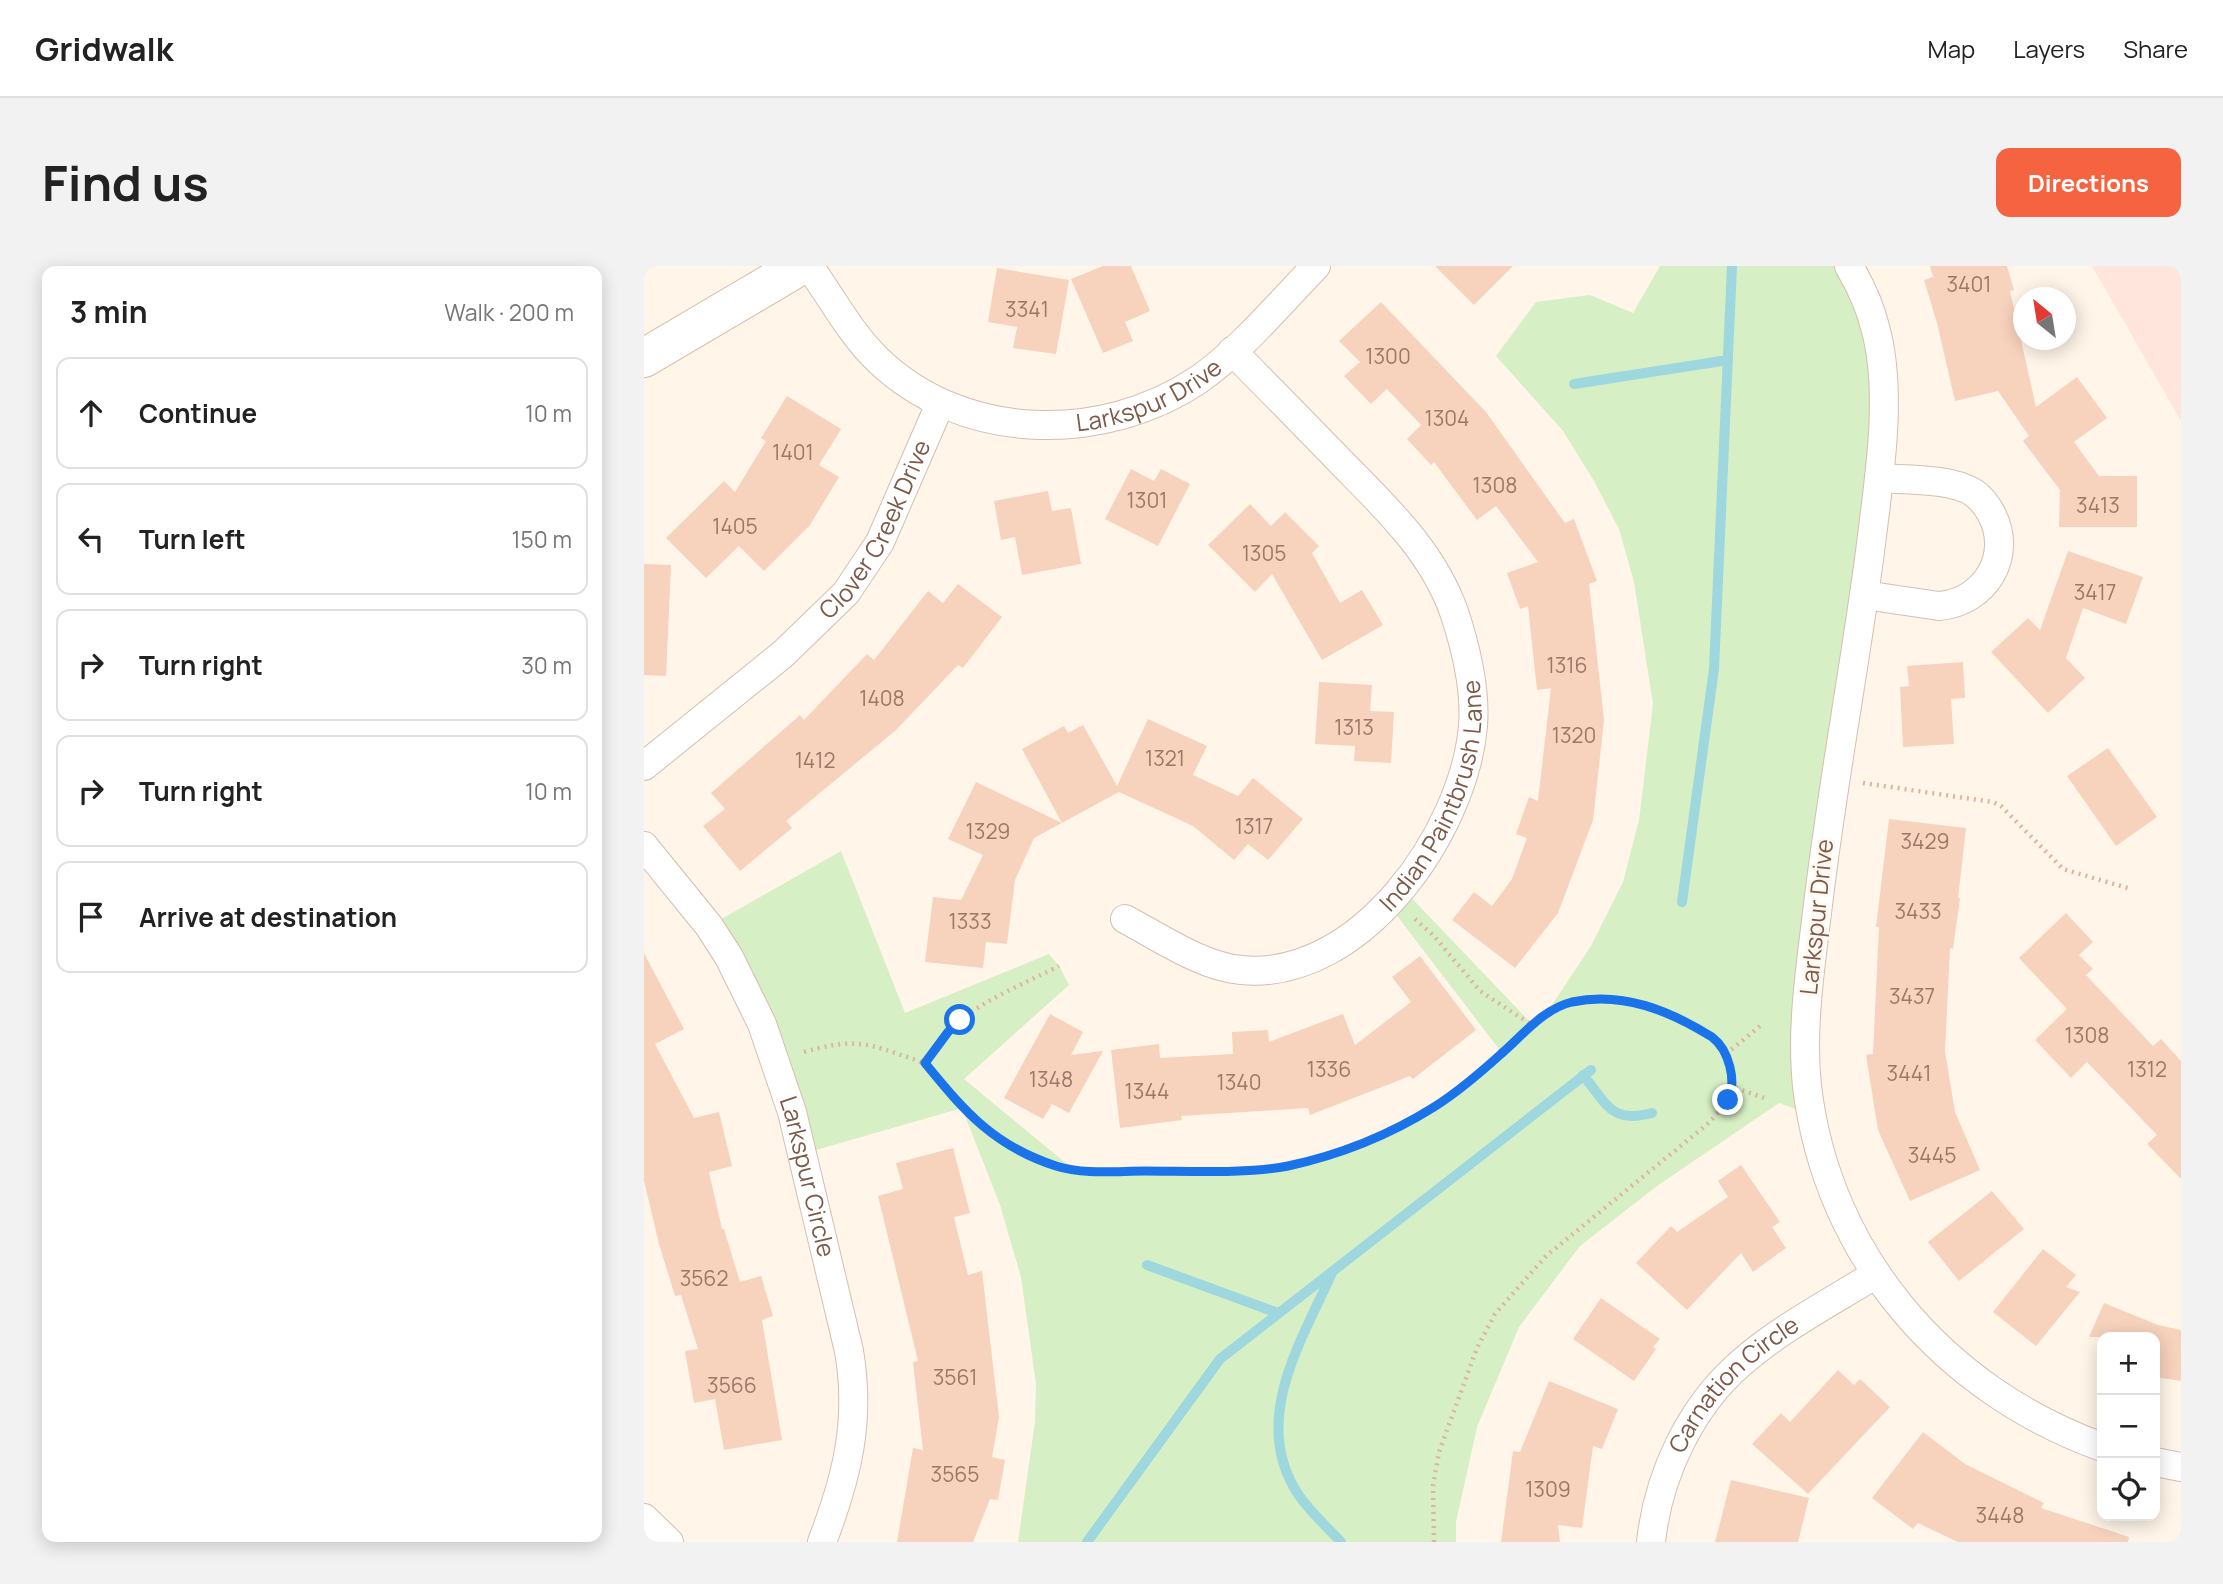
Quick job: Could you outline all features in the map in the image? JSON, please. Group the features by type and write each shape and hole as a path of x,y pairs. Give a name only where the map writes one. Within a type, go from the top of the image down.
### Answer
{"street":[{"path":"644,358 800,266"},
{"path":"810,266 849,326 880,363 940,404"},
{"name":"Larkspur Drive","path":"940,404 982,418 1009,423 1064,424 1129,413 1169,397 1199,379 1232,351 1316,266"},
{"name":"Larkspur Drive","path":"1849,266 1871,313 1880,354 1883,385 1879,478 1864,595 1823,858 1811,962 1806,1051 1807,1086 1812,1115 1824,1161 1852,1231 1876,1274 1931,1341 1984,1387 2056,1430 2097,1445"},
{"name":"Indian Paintbrush Lane","path":"1125,919 1211,963 1241,970 1259,971 1283,967 1325,952 1376,915 1417,868 1451,805 1470,745 1472,702 1469,667 1453,610 1427,559 1392,514 1232,351"},
{"name":"Clover Creek Drive","path":"644,765 783,654 846,593 880,542 940,404"},
{"path":"1864,595 1939,607 1949,606 1980,589 1989,580 1999,556 2000,544 1994,520 1983,501 1974,493 1952,485 1879,478"},
{"name":"Larkspur Circle","path":"644,846 709,926 729,957 762,1024 792,1112 849,1350 854,1387 853,1433 848,1463 822,1542"},
{"name":"Carnation Circle","path":"1651,1542 1654,1515 1671,1465 1688,1429 1718,1385 1769,1341 1876,1274"},
{"path":"2160,1463 2181,1466"},
{"path":"644,1518 669,1542"}],"path":[{"path":"1862,783 1993,802 2001,806 2063,869 2131,889"},
{"path":"1413,917 1434,936 1480,991 1532,1025"},
{"path":"925,1063 960,1020 1059,966"},
{"path":"804,1052 850,1042 870,1044 925,1063 962,1108 982,1127 1025,1153 1057,1166 1088,1171 1266,1169 1308,1161 1349,1148 1422,1114 1457,1091 1549,1011 1573,1002 1626,999 1649,1006 1707,1033 1718,1041 1726,1054 1733,1087 1728,1100 1710,1122 1562,1241 1520,1283 1495,1314 1477,1348 1439,1452 1433,1486 1434,1542"},
{"path":"1726,1054 1760,1026"},
{"path":"1733,1087 1768,1099"}],"shaded area":[{"path":"2092,266 2181,266 2181,421"}],"green space":[{"path":"1660,266 1849,266 1882,369 1835,777 1812,1115 1779,1103 1657,1186 1580,1246 1519,1327 1477,1427 1456,1522 1456,1542 1018,1542 1035,1422 1036,1384 1021,1277 1000,1205 962,1108 802,1154 709,926 841,851 905,1013 1049,954 1069,985 964,1079 1062,1160 1080,1170 1108,1173 1238,1171 1288,1166 1318,1159 1375,1138 1454,1091 1502,1053 1388,904 1402,888 1533,1025 1546,1014 1591,946 1623,882 1639,820 1653,704 1634,582 1619,529 1594,481 1563,431 1496,356 1536,302 1590,295 1633,313"}],"building":[{"path":"1103,266 1131,266 1150,311 1125,322 1133,341 1103,353 1071,279"},
{"path":"1435,266 1513,266 1474,305"},
{"path":"1930,266 2007,266 2013,287 2010,291 2013,304 2013,350 2023,350 2036,407 2077,377 2107,418 2074,442 2099,476 2137,476 2137,527 2059,527 2060,490 2023,441 2029,436 1998,391 1955,401 1924,280 1933,277"},
{"path":"997,268 1069,280 1056,354 1013,348 1017,327 988,322"},
{"path":"1381,302 1486,412 1565,523 1574,519 1597,581 1589,584 1604,720 1593,820 1558,913 1515,968 1452,920 1474,892 1492,906 1512,879 1527,838 1516,834 1529,797 1538,801 1551,688 1537,690 1528,606 1520,609 1507,573 1538,562 1496,506 1477,520 1434,462 1431,465 1407,439 1421,425 1387,389 1371,404 1344,376 1360,362 1339,341"},
{"path":"787,396 841,429 819,465 839,477 810,525 764,571 739,546 706,578 666,538 724,481 735,492 766,441 761,438"},
{"path":"1131,469 1154,481 1161,469 1190,484 1158,546 1105,519"},
{"path":"1048,491 1052,511 1071,508 1081,564 1022,575 1015,537 1001,540 994,501"},
{"path":"1250,504 1271,526 1285,512 1319,546 1312,553 1340,603 1362,590 1383,625 1322,660 1272,574 1255,592 1208,545"},
{"path":"2068,551 2143,577 2126,624 2083,608 2066,658 2085,678 2048,713 1991,652 2028,618 2040,630"},
{"path":"644,564 671,565 666,676 644,675"},
{"path":"958,584 1002,617 963,668 958,665 896,730 786,821 792,828 740,871 703,826 725,809 711,793 800,715 804,720 867,654 874,660 928,591 943,603"},
{"path":"1963,662 1965,698 1951,699 1954,744 1903,747 1900,687 1909,686 1907,666"},
{"path":"1319,682 1372,685 1370,711 1394,712 1391,763 1354,761 1355,746 1315,744"},
{"path":"1148,719 1207,746 1193,775 1238,796 1253,778 1303,819 1268,860 1248,844 1234,860 1193,826 1119,792 1062,823 1022,749 1064,726 1068,733 1083,725 1117,786"},
{"path":"2108,748 2157,817 2116,846 2067,776"},
{"path":"976,782 1062,823 1034,838 1015,880 1007,944 986,942 983,968 925,962 933,897 961,900 983,855 948,839"},
{"path":"1889,819 1966,828 1960,898 1953,949 1950,948 1945,1051 1955,1112 1980,1170 1910,1201 1878,1130 1866,1055 1873,1054 1879,927 1876,927"},
{"path":"2066,913 2093,942 2079,955 2093,969 2086,975 2153,1046 2161,1039 2181,1061 2181,1179 2147,1144 2157,1135 2087,1062 2071,1078 2035,1040 2067,1009 2019,958"},
{"path":"644,953 684,1029 655,1044 694,1118 719,1112 732,1166 709,1172 722,1229 740,1282 761,1276 773,1316 762,1320 782,1440 724,1450 715,1399 694,1403 685,1351 698,1349 681,1295 675,1296 644,1181"},
{"path":"1420,956 1476,1030 1413,1079 1410,1076 1310,1115 1308,1108 1181,1116 1182,1120 1120,1128 1111,1050 1159,1044 1160,1058 1233,1054 1232,1032 1268,1030 1269,1042 1343,1014 1355,1045 1411,1002 1392,977"},
{"path":"1050,1014 1083,1032 1071,1055 1103,1051 1069,1113 1052,1104 1043,1119 1004,1098"},
{"path":"953,1148 970,1213 954,1217 968,1275 982,1271 999,1417 992,1457 1005,1460 998,1500 990,1499 973,1542 897,1542 913,1448 923,1450 913,1362 918,1361 878,1196 903,1189 896,1163"},
{"path":"1741,1165 1780,1222 1772,1227 1786,1248 1753,1272 1741,1253 1687,1310 1636,1263 1671,1226 1677,1232 1728,1197 1718,1181"},
{"path":"1992,1191 2024,1229 1959,1281 1928,1242"},
{"path":"2043,1249 2076,1275 2066,1287 2080,1292 2036,1346 1993,1312"},
{"path":"1601,1298 1660,1339 1634,1381 1573,1339"},
{"path":"2104,1303 2158,1325 2181,1330 2181,1381 2160,1378 2160,1332 2097,1332 2097,1337 2089,1337"},
{"path":"1838,1370 1854,1385 1860,1379 1890,1407 1808,1494 1752,1444 1781,1413 1790,1422"},
{"path":"1549,1381 1618,1409 1602,1449 1593,1446 1582,1528 1558,1525 1560,1542 1501,1542 1513,1451 1520,1452"},
{"path":"1923,1432 1965,1464 2044,1503 2041,1508 2129,1537 2128,1542 1958,1542 1918,1523 1913,1529 1872,1498"},
{"path":"1731,1480 1809,1498 1798,1542 1715,1542"}],"waterway":[{"path":"1682,902 1714,669 1732,266"},
{"path":"1574,384 1728,360"},
{"path":"1087,1542 1220,1359 1591,1070"},
{"path":"1583,1075 1605,1103 1618,1113 1627,1116 1652,1113"},
{"path":"1147,1265 1278,1313"},
{"path":"1332,1273 1285,1382 1279,1410 1279,1438 1284,1466 1298,1494 1341,1542"}],"route":[{"path":"960,1020 925,1063 975,1122 1025,1153 1068,1169 1266,1169 1321,1158 1422,1114 1457,1091 1549,1011 1573,1002 1594,999 1626,999 1642,1003 1712,1037 1726,1054 1733,1087 1728,1100"}]}
